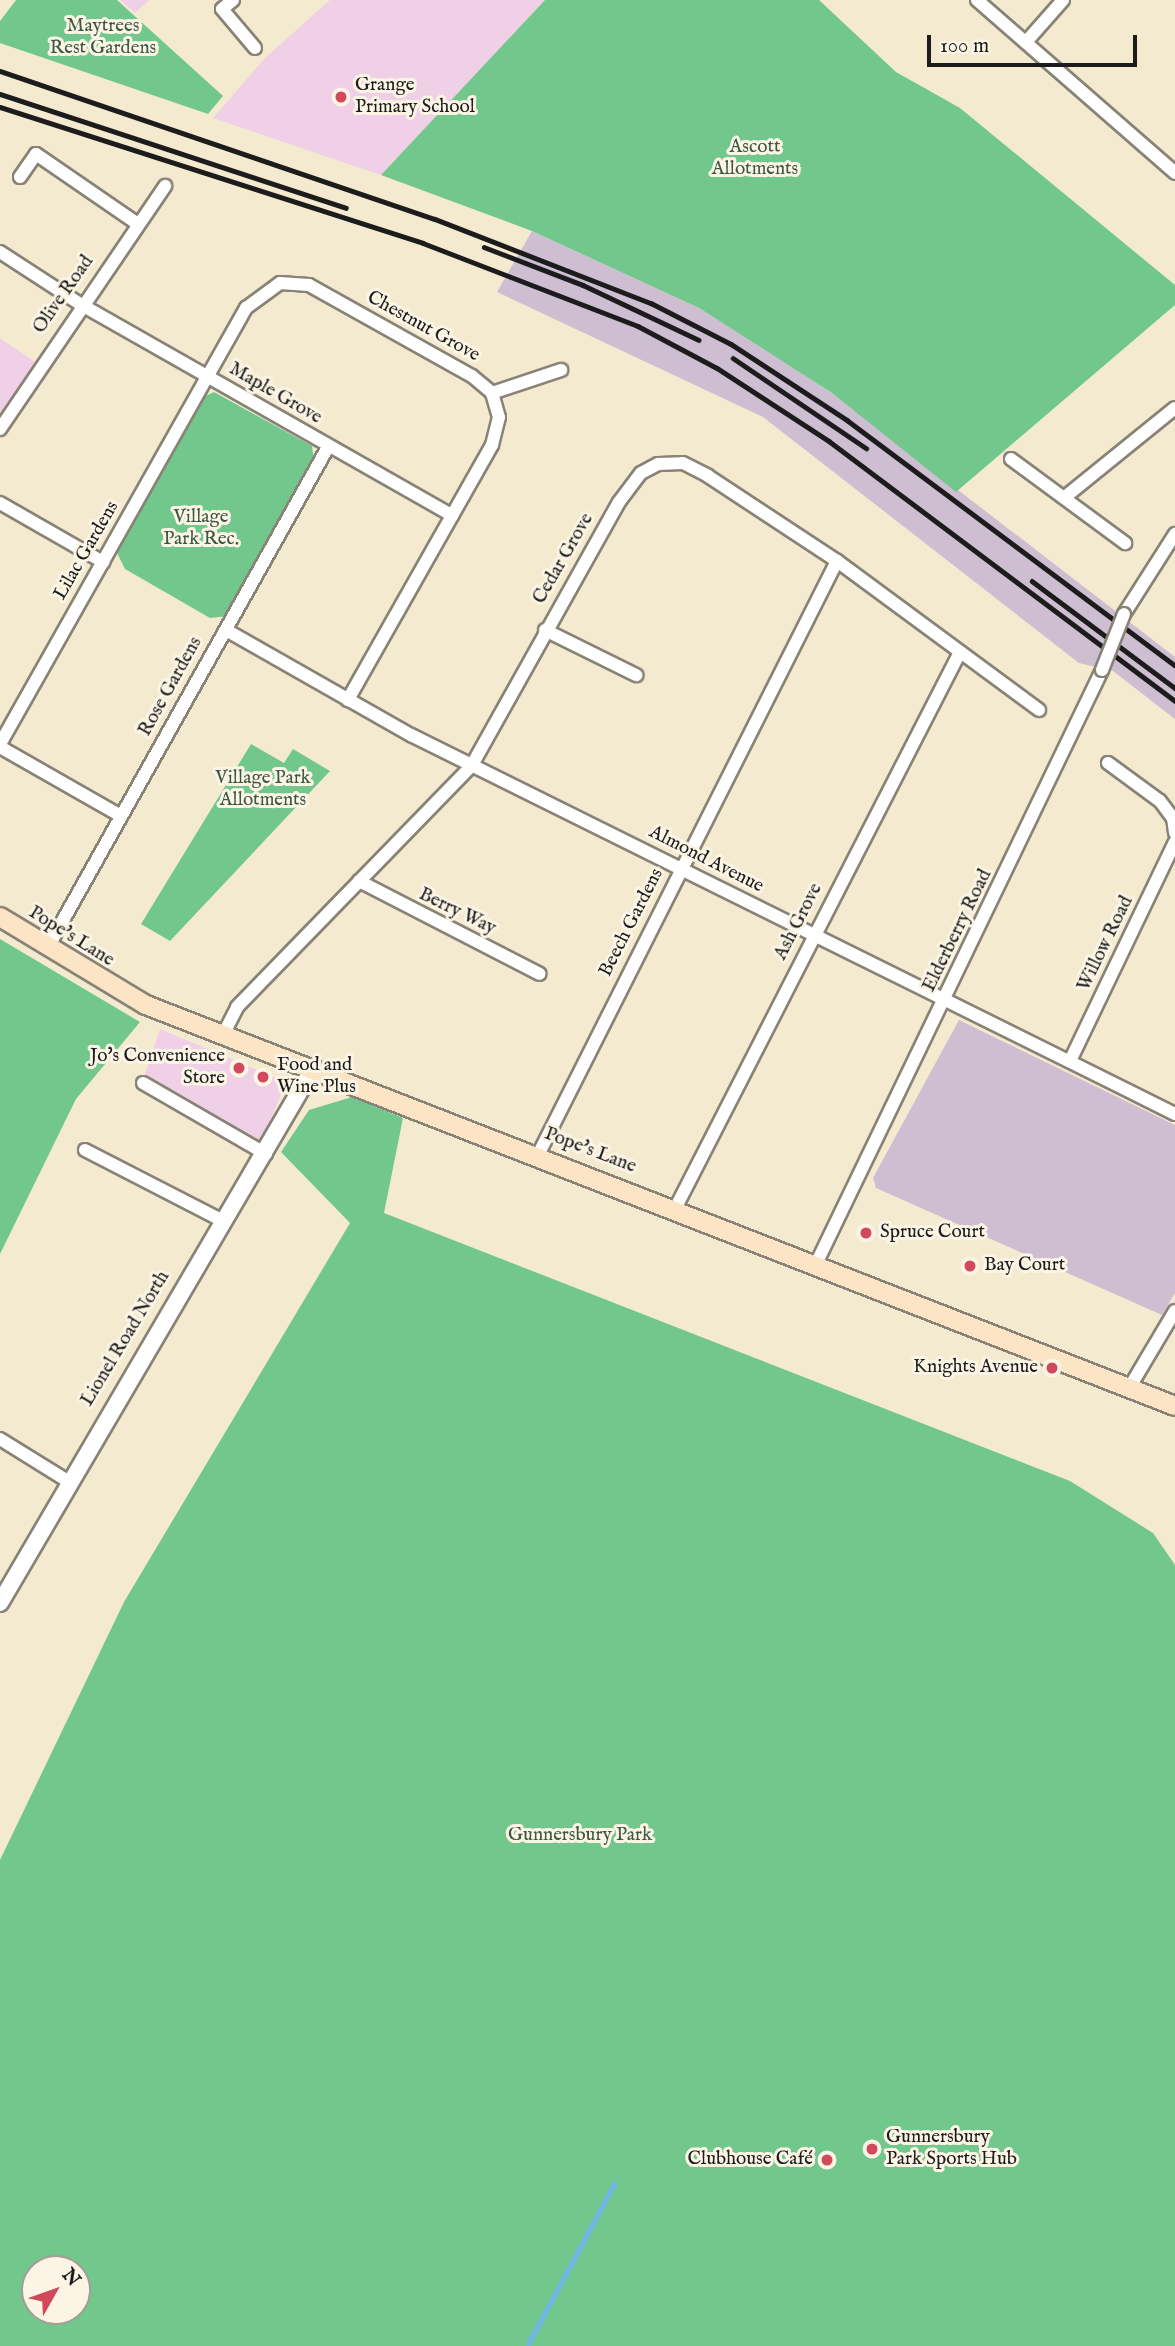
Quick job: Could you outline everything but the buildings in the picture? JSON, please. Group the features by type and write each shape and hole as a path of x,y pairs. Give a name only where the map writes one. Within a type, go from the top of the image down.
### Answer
{"main road":[{"name":"Pope's Lane","path":"0,917 146,1005 539,1153 1131,1385 1175,1406"}],"street":[{"path":"233,0 218,5 255,48"},
{"path":"977,0 1175,173"},
{"path":"1026,42 1063,0"},
{"path":"20,177 36,154 138,224"},
{"name":"Olive Road","path":"0,429 80,304 165,186"},
{"name":"Maple Grove","path":"0,252 80,304 452,515"},
{"name":"Chestnut Grove","path":"207,376 260,292 292,282 402,337 492,393"},
{"path":"348,700 492,445 499,417 492,393 561,370"},
{"name":"Lilac Gardens","path":"0,746 207,376"},
{"path":"1065,497 1175,408"},
{"name":"Rose Gardens","path":"48,947 328,447"},
{"path":"1011,459 1125,543"},
{"name":"Cedar Grove","path":"224,1033 237,1007 472,765 545,630 620,502 641,473 658,464 683,463 708,476 837,561 959,654 1039,710"},
{"path":"0,503 103,562"},
{"name":"Elderberry Road","path":"817,1262 946,1000 1102,670 1124,614 1175,534"},
{"name":"Beech Gardens","path":"539,1153 837,561"},
{"name":"Almond Avenue","path":"226,630 348,700 472,765 1175,1114"},
{"path":"545,630 636,675"},
{"name":"Ash Grove","path":"676,1207 959,654"},
{"path":"0,746 121,816"},
{"path":"1108,763 1160,801 1173,818 1175,833"},
{"name":"Willow Road","path":"1070,1061 1175,842"},
{"name":"Berry Way","path":"359,881 540,974"},
{"name":"Lionel Road North","path":"0,1603 66,1480 265,1154 314,1067"},
{"path":"143,1083 265,1154"},
{"path":"85,1150 223,1221"},
{"path":"1131,1385 1175,1311"},
{"path":"0,1439 66,1480"}],"shaded area":[{"path":"120,0 149,0 135,13"},
{"name":"Grange Primary School","path":"330,0 545,0 381,175 213,118 265,58"},
{"path":"532,231 699,308 832,393 1175,657 1175,719 1113,671 1079,663 763,417 497,292"},
{"path":"0,338 38,364 0,419"},
{"path":"959,1020 1175,1125 1175,1293 1162,1315 876,1188 873,1178"},
{"path":"160,1029 286,1082 257,1152 140,1089"}],"green space":[{"name":"Maytrees Rest Gardens","path":"16,0 117,0 223,96 208,114 0,43 0,21"},
{"name":"Ascott Allotments","path":"545,0 819,0 896,72 960,108 1175,285 1175,305 956,492 832,393 699,308 532,231 381,175"},
{"name":"Village Park Rec.","path":"214,392 312,446 314,461 228,616 210,618 125,569 115,549 199,399"},
{"name":"Village Park Allotments","path":"251,744 284,763 293,749 330,771 170,941 141,924"},
{"path":"0,939 140,1022 76,1099 0,1254"},
{"name":"Gunnersbury Park","path":"352,1097 403,1118 384,1213 1070,1481 1153,1533 1175,1565 1175,2346 0,2346 0,1860 124,1602 350,1223 281,1152 309,1110"}],"waterway":[{"path":"528,2344 614,2184"}],"railway":[{"path":"0,71 435,219 651,303 731,344 847,420 1175,665"},
{"path":"0,94 346,208"},
{"path":"0,107 423,243 638,326 717,368 829,441 1175,701"},
{"path":"484,247 583,285 699,340"},
{"path":"733,358 866,448"},
{"path":"1032,581 1175,688"}],"place":[{"name":"Grange Primary School","path":"341,97"},
{"name":"Jo's Convenience Store","path":"239,1068"},
{"name":"Food and Wine Plus","path":"263,1077"},
{"name":"Spruce Court","path":"866,1233"},
{"name":"Bay Court","path":"970,1266"},
{"name":"Knights Avenue","path":"1052,1368"},
{"name":"Gunnersbury Park Sports Hub","path":"872,2149"},
{"name":"Clubhouse Café","path":"827,2160"}]}
